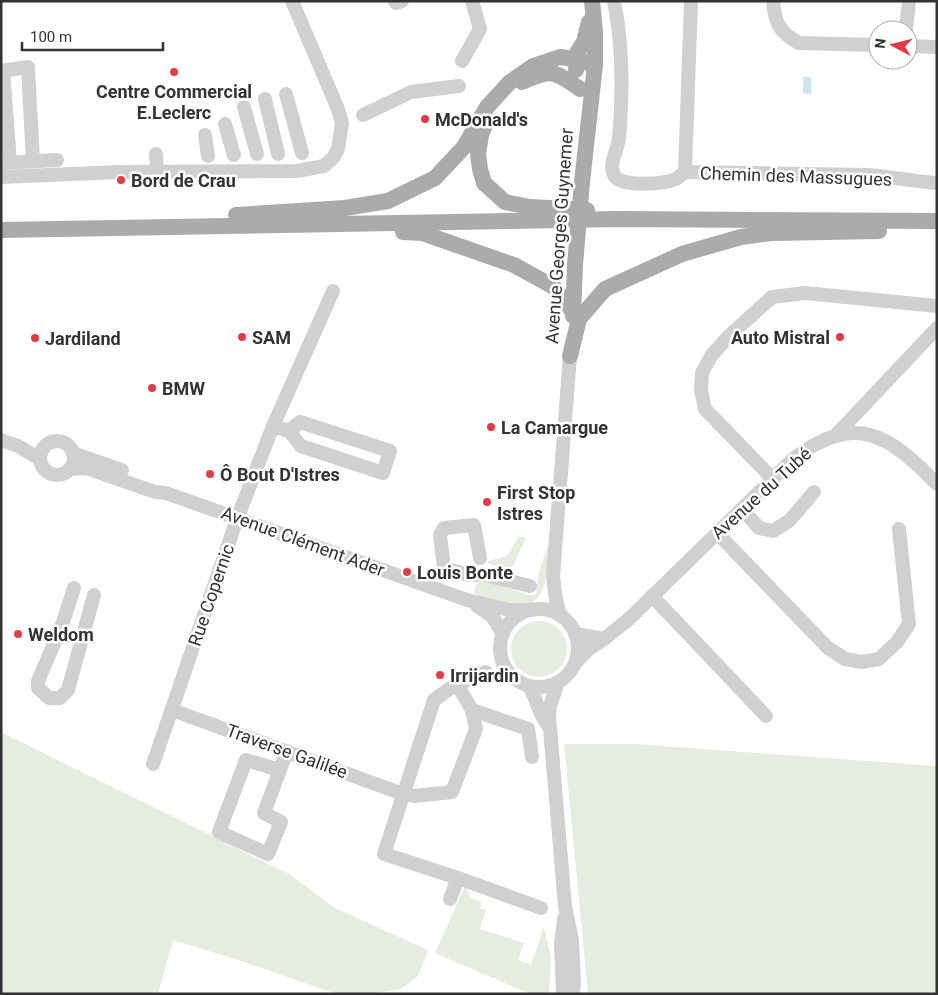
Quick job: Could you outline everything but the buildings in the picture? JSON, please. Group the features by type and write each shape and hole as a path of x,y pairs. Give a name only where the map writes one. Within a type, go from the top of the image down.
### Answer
{"main road":[{"path":"571,68 584,42 590,20 588,1"},
{"name":"Avenue Georges Guynemer","path":"570,356 582,182 588,119 592,100 595,41 592,1"},
{"path":"34,230 93,219 262,214 345,208 388,201 436,178 464,147 487,107 510,82 533,66 560,57 571,68"},
{"path":"594,65 551,72 520,83 503,100 489,117 481,135 478,154 484,183 506,202 530,207 652,212 694,219"},
{"name":"Avenue Georges Guynemer","path":"571,68 580,89 588,119"},
{"path":"1,230 694,219 937,221"},
{"path":"318,224 422,233 514,265 554,287 573,312"},
{"path":"574,287 574,289 581,292 604,289 682,254 741,237 772,232 911,231 937,228"},
{"path":"570,356 579,319 604,289"}],"street":[{"path":"1,177 157,172 296,171 324,166 333,158 338,149 342,123 338,109 292,1"},
{"path":"395,1 396,3 402,1"},
{"path":"462,61 480,29 472,1"},
{"path":"614,1 618,19 621,55 621,94 619,141 613,158 614,176 619,181 632,184 659,182 680,176"},
{"name":"Chemin des Massugues","path":"691,1 680,176 867,175 937,183"},
{"path":"773,1 774,19 788,37 799,43 868,45"},
{"path":"907,20 909,1"},
{"path":"918,47 937,48"},
{"path":"33,161 28,67 2,71 6,162 33,161 58,160"},
{"path":"363,116 411,92 459,86"},
{"path":"286,94 302,153"},
{"path":"265,99 278,154"},
{"path":"244,107 257,154"},
{"path":"225,124 234,155"},
{"path":"205,135 208,156"},
{"path":"156,154 157,172"},
{"name":"Rue Copernic","path":"153,764 237,518 273,426 333,291"},
{"path":"772,479 705,409 700,390 702,373 711,356 728,337 772,296 805,293 937,306"},
{"path":"834,436 937,328"},
{"path":"536,610 549,594 553,576 570,356"},
{"path":"273,426 289,431 301,446 383,473 390,451 300,422 289,431"},
{"name":"Avenue du Tubé","path":"575,663 589,649 629,619 793,459 810,446 825,438 856,432 874,435 891,443 914,460 937,484"},
{"path":"1,440 18,446 40,459"},
{"path":"18,446 54,442 68,445 74,459 70,469 63,474 51,474 43,468 40,459 42,450 49,444"},
{"name":"Avenue Clément Ader","path":"73,453 157,484 166,493"},
{"name":"Avenue Clément Ader","path":"70,469 86,468 155,492 166,493 467,600 509,610 536,610"},
{"path":"742,509 759,528 773,531 789,521 814,492"},
{"path":"480,558 474,525 444,528 440,536 444,568 469,575 485,575 530,586"},
{"path":"717,533 828,648 845,659 862,662 878,659 897,642 909,624 899,529"},
{"path":"553,576 560,615"},
{"path":"74,588 63,622 38,682 38,688 48,698 60,698 68,690 94,595"},
{"path":"652,596 766,716"},
{"name":"Avenue Clément Ader","path":"467,600 492,616 503,634"},
{"path":"486,672 495,664 503,634 510,623 520,614 536,610 560,615 566,620 575,634 578,644 575,663 568,674 558,682 549,686 529,686 519,682 511,675 498,670 486,672 457,684 434,700 384,854 541,908"},
{"path":"575,634 604,639"},
{"path":"500,649 502,658 511,675"},
{"path":"558,682 550,706 550,727 565,906 572,940 573,994"},
{"path":"457,684 472,710 528,729 532,757"},
{"path":"529,686 539,705 542,718 550,727"},
{"name":"Traverse Galilée","path":"172,710 403,794 415,796 452,792 476,729 472,710"},
{"path":"280,770 246,760 219,832 268,854 281,822 264,813 280,770 287,751"},
{"path":"450,900 458,878"},
{"path":"563,994 561,945 565,906"}],"shaded area":[{"path":"519,536 526,538 513,566 508,569 489,564 488,561 507,556"},
{"path":"547,548 549,549 545,582 538,597 533,602 525,606 479,597 474,592 476,584 488,581 528,595 536,595 539,572"},
{"path":"539,621 554,626 562,634 567,649 562,664 554,672 539,677 524,672 516,664 511,649 516,634 524,626"},
{"path":"1,732 291,875 333,907 428,950 418,976 401,989 369,994 337,994 173,940 158,994 1,994"},
{"path":"564,744 635,744 937,766 937,994 588,994"},
{"path":"465,886 471,899 482,901 480,909 486,909 480,929 524,943 518,960 531,965 544,927 551,958 549,994 530,994 435,953"}],"water":[{"path":"803,77 811,77 811,94 803,93"}],"place":[{"name":"Centre Commercial E.Leclerc","path":"174,72"},
{"name":"McDonald's","path":"425,119"},
{"name":"Bord de Crau","path":"121,180"},
{"name":"SAM","path":"242,337"},
{"name":"Auto Mistral","path":"840,337"},
{"name":"Jardiland","path":"35,338"},
{"name":"BMW","path":"152,388"},
{"name":"La Camargue","path":"491,427"},
{"name":"Ô Bout D'Istres","path":"210,474"},
{"name":"First Stop Istres","path":"487,502"},
{"name":"Louis Bonte","path":"407,572"},
{"name":"Weldom","path":"18,634"},
{"name":"Irrijardin","path":"440,675"}]}
